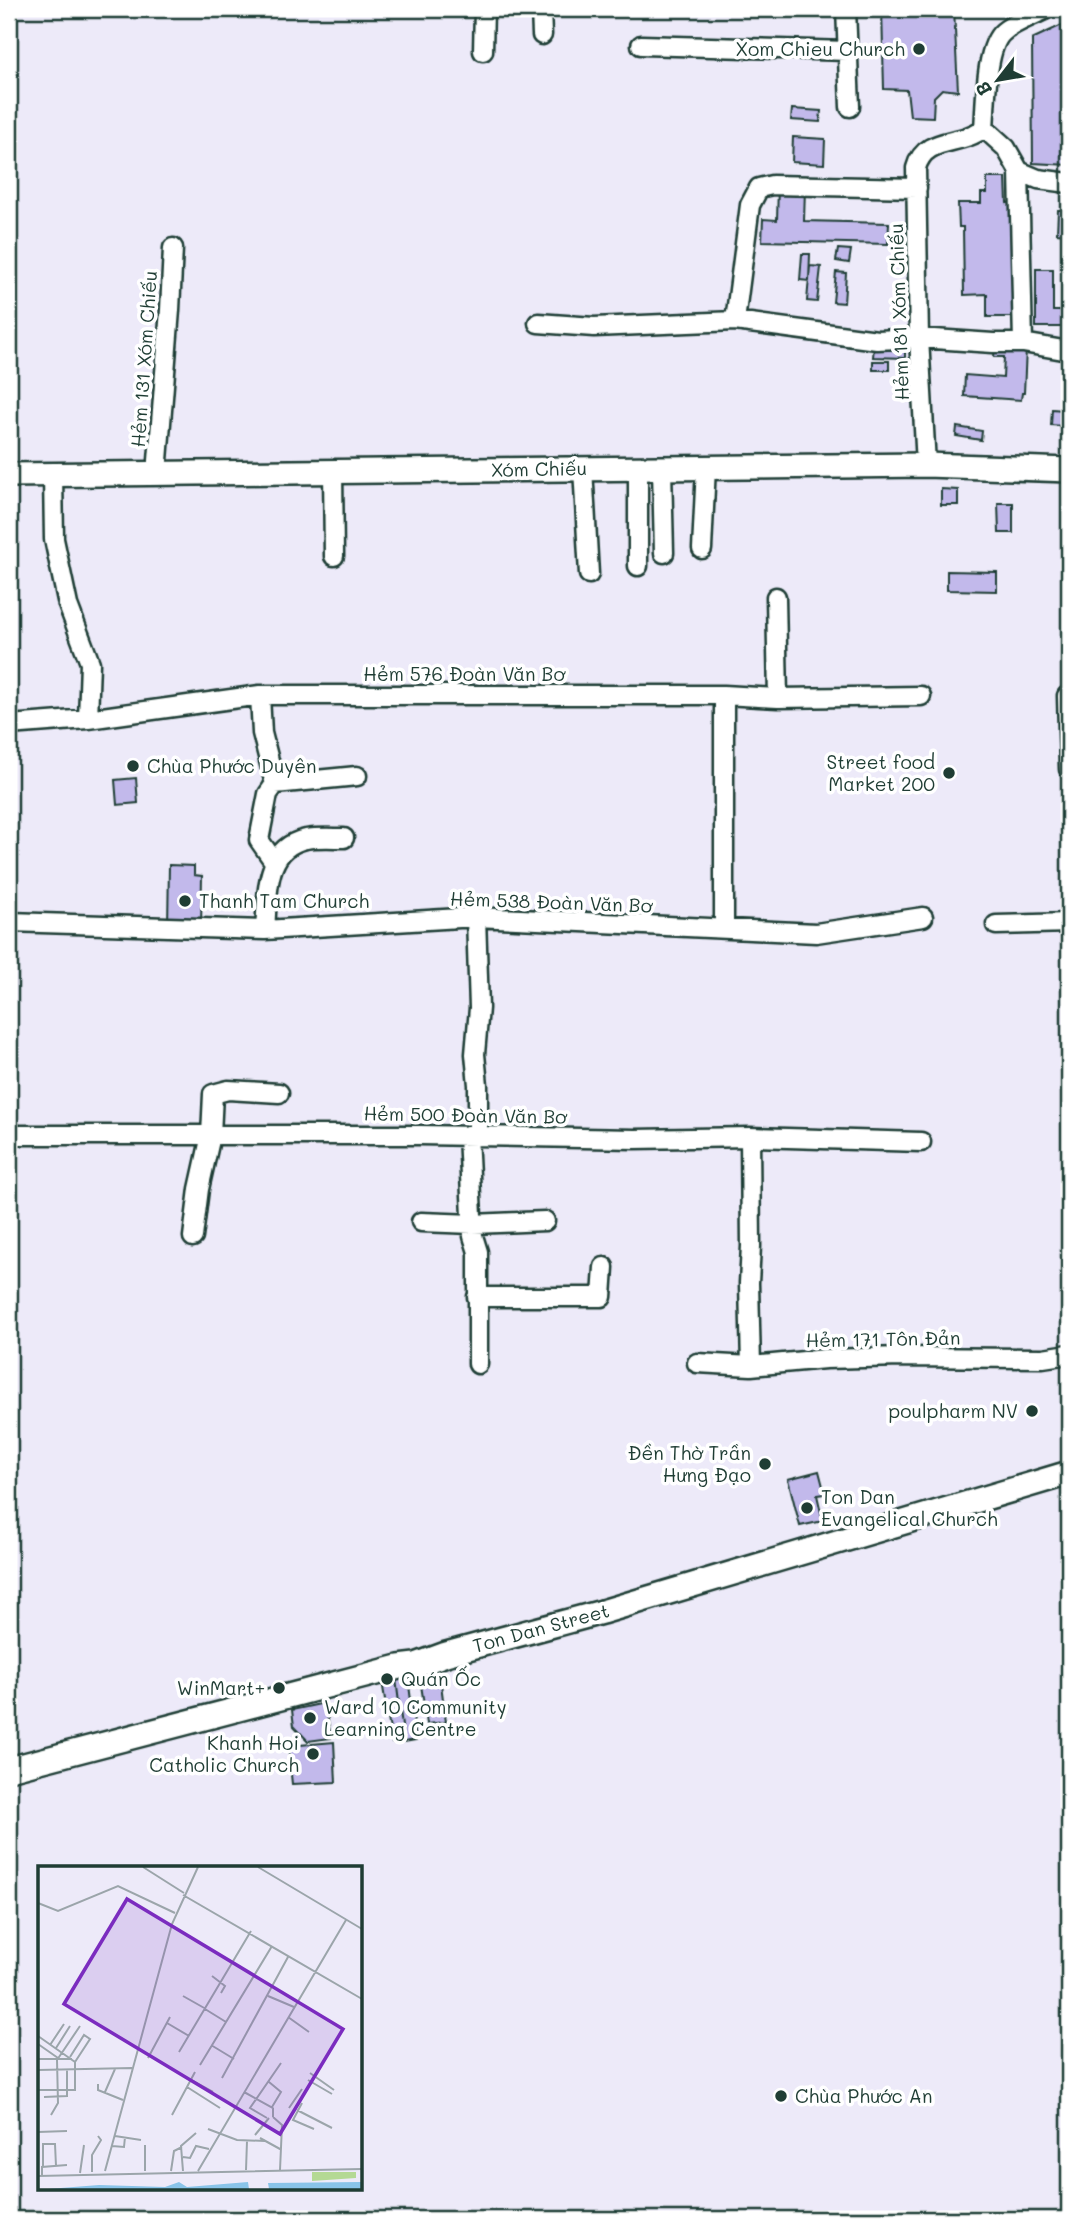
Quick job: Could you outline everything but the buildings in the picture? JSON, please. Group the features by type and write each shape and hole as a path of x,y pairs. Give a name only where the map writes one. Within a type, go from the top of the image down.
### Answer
{"street":[{"path":"483,51 484,9"},
{"path":"541,9 542,35"},
{"path":"846,9 850,107"},
{"path":"1023,343 1019,171 1006,148 984,128 991,53 997,39 1003,32 1046,9"},
{"path":"641,45 848,51"},
{"name":"Hẻm 181 Xóm Chiếu","path":"926,465 919,338 916,168 919,159 936,145 965,139 984,128"},
{"path":"1019,171 1038,179 1069,183"},
{"path":"735,321 750,205 759,188 772,185 917,188"},
{"name":"Hẻm 131 Xóm Chiếu","path":"157,473 173,248"},
{"path":"538,323 594,327 735,321 877,340 919,338 1023,343 1069,351"},
{"name":"Xóm Chiếu","path":"9,475 926,465 1069,470"},
{"path":"702,549 706,467"},
{"path":"583,468 589,574"},
{"path":"638,468 638,566"},
{"path":"662,468 664,553"},
{"path":"333,471 334,556"},
{"path":"53,474 54,539 68,605 90,663 88,719"},
{"path":"776,597 778,698"},
{"path":"260,695 262,733 275,784 268,794 259,840 275,863"},
{"name":"Hẻm 576 Đoàn Văn Bơ","path":"9,725 88,719 260,695 724,695 778,698 921,696"},
{"path":"724,695 724,929"},
{"path":"1067,696 1069,769"},
{"path":"275,784 357,776"},
{"path":"265,930 270,871 281,851 304,839 344,838"},
{"path":"476,917 479,1008 475,1054 478,1085 473,1135 472,1224 478,1252 478,1364"},
{"name":"Hẻm 538 Đoàn Văn Bơ","path":"9,922 265,930 476,917 816,933 923,917"},
{"path":"996,925 1069,923"},
{"path":"193,1237 199,1189 211,1135 213,1094 228,1090 279,1093"},
{"name":"Hẻm 500 Đoàn Văn Bơ","path":"9,1135 473,1135 635,1139 750,1137 921,1142"},
{"path":"750,1137 751,1366"},
{"path":"421,1222 472,1224 545,1221"},
{"path":"477,1297 602,1297 604,1267"},
{"name":"Hẻm 171 Tôn Đản","path":"698,1363 751,1366 825,1359 1042,1358 1069,1354"},
{"name":"Ton Dan Street","path":"9,1769 415,1665 446,1654 614,1609 1069,1473"}],"place":[{"name":"Xom Chieu Church","path":"919,49"},
{"name":"Chùa Phước Duyên","path":"133,766"},
{"name":"Street food Market 200","path":"949,773"},
{"name":"Thanh Tam Church","path":"185,901"},
{"name":"poulpharm NV","path":"1032,1411"},
{"name":"Đền Thờ Trần Hưng Đạo","path":"765,1464"},
{"name":"Ton Dan Evangelical Church","path":"807,1508"},
{"name":"Quán Ốc","path":"387,1679"},
{"name":"WinMart+","path":"279,1688"},
{"name":"Ward 10 Community Learning Centre","path":"310,1718"},
{"name":"Khanh Hoi Catholic Church","path":"313,1754"},
{"name":"Chùa Phước An","path":"781,2096"}]}
